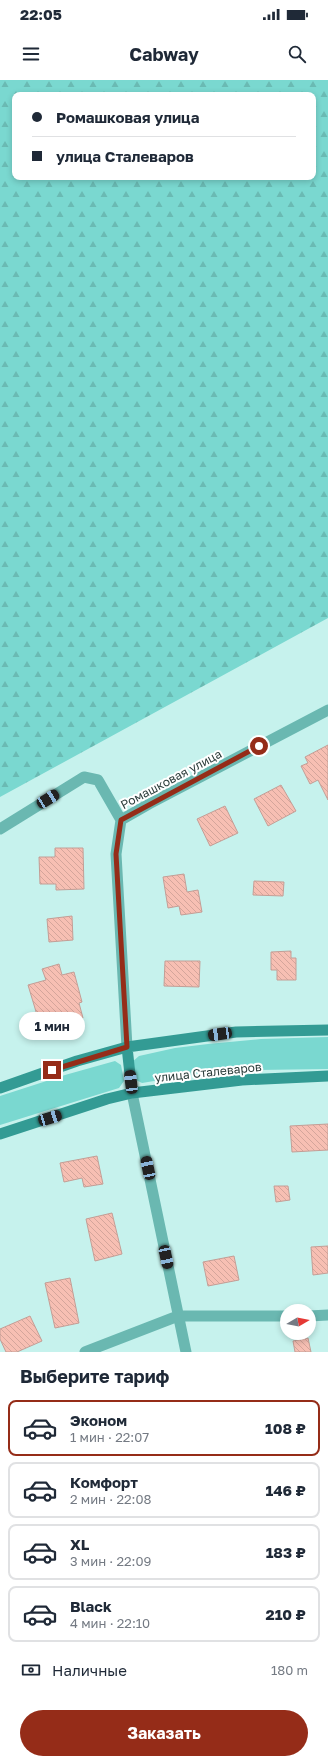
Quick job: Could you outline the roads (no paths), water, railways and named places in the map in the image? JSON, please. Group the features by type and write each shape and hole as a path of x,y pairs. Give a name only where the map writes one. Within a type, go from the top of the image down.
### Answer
{"main road":[{"path":"0,1088 78,1061 127,1047 236,1032 328,1030"},
{"path":"127,1047 132,1093"},
{"name":"улица Сталеваров","path":"0,1134 107,1099 132,1093 242,1080 328,1076"}],"street":[{"name":"Ромашковая улица","path":"127,1047 116,854 121,820 328,710"},
{"path":"0,829 84,776 98,780 121,820"},
{"path":"132,1093 186,1352"},
{"path":"316,1316 328,1315"},
{"path":"85,1352 178,1316 280,1316"}]}
